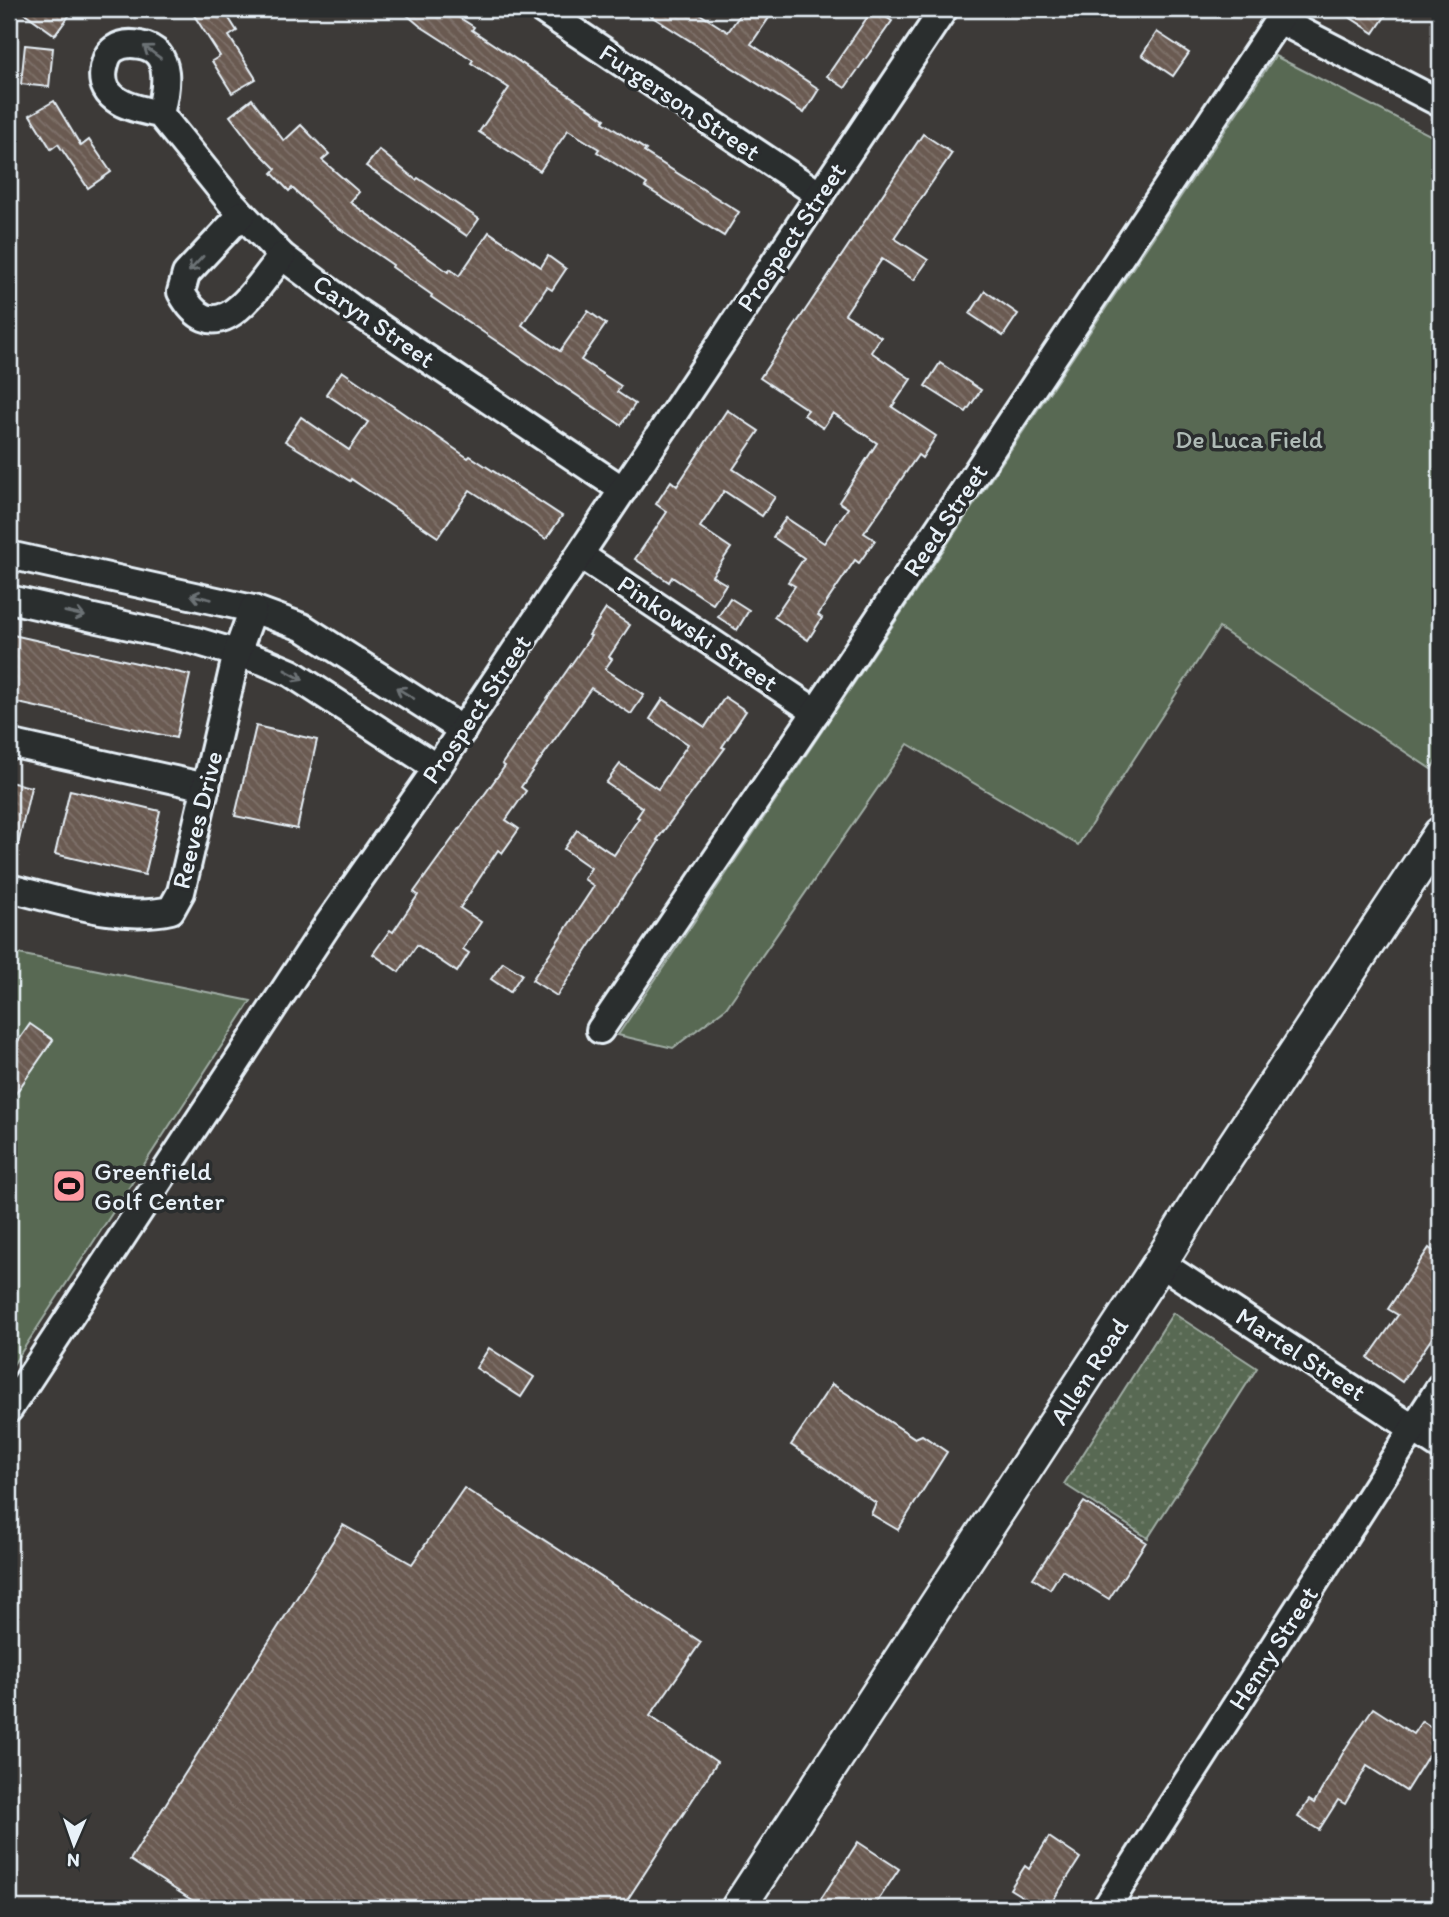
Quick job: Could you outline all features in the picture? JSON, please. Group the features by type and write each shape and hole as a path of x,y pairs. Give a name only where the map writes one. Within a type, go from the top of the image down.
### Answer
{"main road":[{"name":"Allen Road","path":"738,1908 1440,834"}],"street":[{"name":"Furgerson Street","path":"541,9 820,195"},
{"name":"Prospect Street","path":"9,1409 326,927 463,730 944,9"},
{"path":"1283,14 1440,103"},
{"name":"Reed Street","path":"600,1030 1283,14"},
{"name":"Caryn Street","path":"160,114 242,214 282,256 356,311 623,490"},
{"path":"242,214 186,274 181,292 190,309 205,319 227,317 241,308 282,256"},
{"path":"9,555 253,609 302,628 463,730"},
{"name":"Pinkowski Street","path":"580,555 816,712"},
{"path":"9,599 196,641 291,673 437,768"},
{"name":"Reeves Drive","path":"9,888 120,914 151,915 171,910 181,892 237,653 253,609"},
{"path":"9,743 206,787"},
{"name":"Martel Street","path":"1160,1263 1440,1446"},
{"name":"Henry Street","path":"1106,1908 1440,1387"}],"green space":[{"name":"De Luca Field","path":"1275,56 1440,140 1440,755 1431,769 1219,628 1078,845 908,744 726,1008 673,1048 618,1035"},
{"name":"Greenfield Golf Center","path":"9,952 251,1001 9,1371"},
{"path":"1173,1313 1257,1368 1148,1538 1064,1484"}],"building":[{"path":"19,9 74,9 55,35"},
{"path":"190,9 223,9 237,31 229,36 256,79 232,93 212,61 220,56"},
{"path":"400,9 446,9 474,27 472,30 605,119 603,122 646,150 644,152 739,212 724,236 645,187 647,184 568,130 540,171 479,132 509,88"},
{"path":"640,9 692,9 728,32 744,9 775,9 751,44 819,89 804,113"},
{"path":"873,9 892,21 845,88 827,76"},
{"path":"1337,9 1390,9 1374,33"},
{"path":"1157,32 1189,53 1173,76 1142,55"},
{"path":"25,45 53,48 49,87 21,84"},
{"path":"252,99 284,141 301,125 329,154 322,160 359,192 350,202 448,272 450,269 459,276 489,232 541,267 548,256 566,269 552,290 547,287 522,325 560,351 588,311 606,324 581,360 621,386 617,392 635,404 621,425 431,297 432,295 392,267 393,265 330,222 292,188 289,191 272,173 276,169 253,146 230,116"},
{"path":"54,101 81,146 89,140 111,172 88,188 58,144 51,149 30,115"},
{"path":"923,134 952,153 894,238 928,260 914,280 882,259 845,314 881,337 871,352 911,379 892,407 936,436 922,458 918,455 864,533 875,540 859,563 855,560 818,615 822,618 808,640 774,617 795,586 788,582 804,558 773,537 786,518 824,543 848,508 839,502 877,443 833,413 823,428 804,415 808,410 760,378"},
{"path":"379,150 416,180 418,178 479,219 467,236 366,166"},
{"path":"985,291 1018,314 1003,336 970,314"},
{"path":"940,363 981,390 966,412 925,386"},
{"path":"342,371 468,458 470,456 562,516 546,539 470,490 438,537 351,479 350,481 285,441 301,417 349,450 368,422 326,394"},
{"path":"727,410 759,431 733,469 775,497 762,516 724,491 700,527 731,548 712,576 726,584 713,604 672,577 669,582 635,559 667,512 656,504 671,481 677,486"},
{"path":"730,598 749,610 737,630 718,617"},
{"path":"606,609 630,625 609,657 612,659 605,669 644,695 631,714 591,688 521,787 526,791 506,820 519,829 502,853 498,850 460,908 481,922 463,949 469,953 457,972 417,945 399,972 373,954 390,930 393,932 418,895 414,892 505,766 502,764 591,636 589,635"},
{"path":"13,635 190,675 176,738 9,701 9,656"},
{"path":"725,697 746,711 722,747 725,748 657,840 659,841 557,996 532,980 594,886 584,879 591,868 564,849 577,830 614,855 643,808 606,783 620,764 658,789 688,744 650,719 663,699 705,727"},
{"path":"256,726 317,740 297,829 235,816"},
{"path":"9,782 31,787 16,854 9,853"},
{"path":"70,790 160,811 145,875 55,854"},
{"path":"503,962 522,974 510,992 491,979"},
{"path":"30,1024 53,1040 9,1103 9,1054"},
{"path":"1429,1248 1440,1256 1440,1326 1402,1382 1368,1358 1398,1315 1388,1309"},
{"path":"489,1348 534,1377 521,1397 476,1368"},
{"path":"832,1384 915,1438 922,1435 947,1452 898,1530 871,1514 876,1503 791,1445"},
{"path":"464,1488 701,1642 650,1716 717,1762 622,1908 204,1908 130,1860 343,1525 412,1564"},
{"path":"1084,1502 1146,1542 1109,1599 1062,1570 1050,1589 1033,1578"},
{"path":"1373,1708 1413,1734 1422,1721 1440,1733 1440,1743 1431,1757 1428,1756 1406,1791 1367,1766 1345,1804 1338,1800 1319,1830 1298,1817 1309,1800 1314,1803"},
{"path":"1049,1837 1080,1858 1048,1908 1041,1908 1010,1889 1025,1866 1029,1869"},
{"path":"858,1842 899,1869 873,1908 815,1908"}],"place":[{"name":"Greenfield Golf Center","path":"69,1186"}]}
